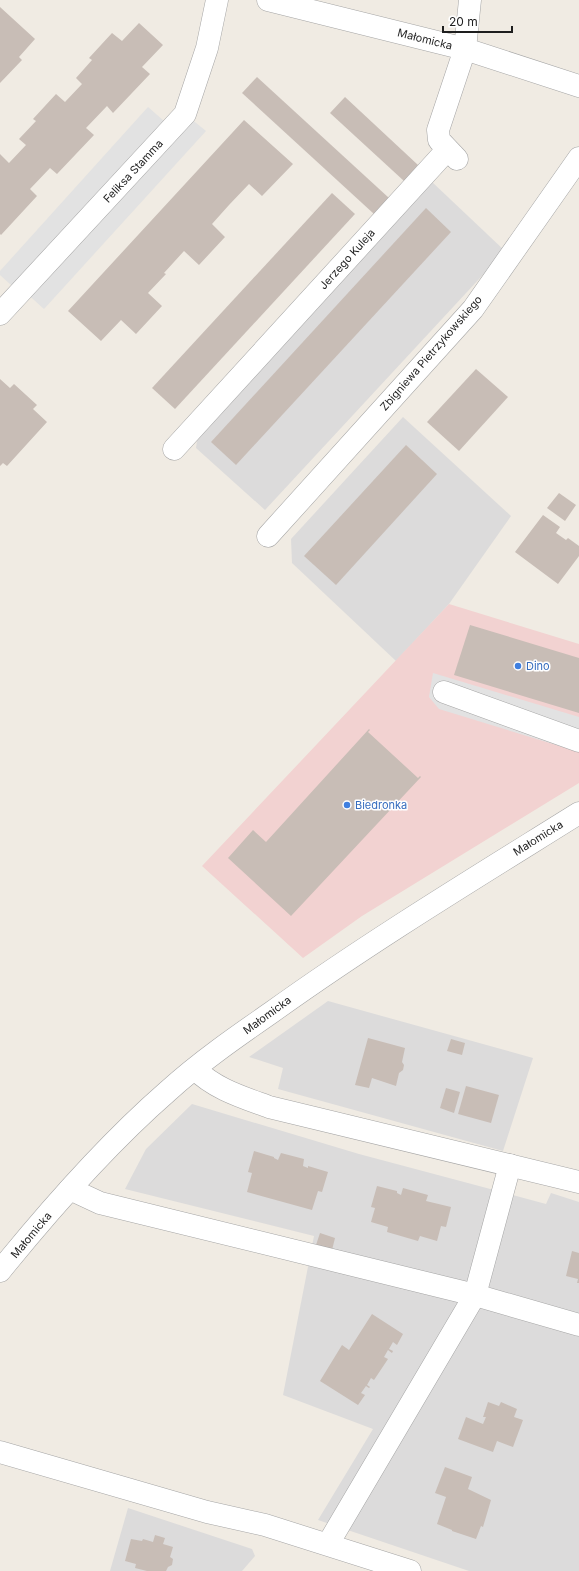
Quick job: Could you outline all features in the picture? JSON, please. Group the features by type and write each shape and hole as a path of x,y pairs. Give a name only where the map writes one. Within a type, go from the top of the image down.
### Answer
{"street":[{"name":"Feliksa Stamma","path":"0,314 185,114 207,48 217,0"},
{"name":"Małomicka","path":"268,0 465,49 579,86"},
{"name":"Jerzego Kuleja","path":"174,449 452,155 439,140 438,130 465,49 470,0"},
{"name":"Zbigniewa Pietrzykowskiego","path":"268,536 473,309 579,158"},
{"path":"444,692 579,741"},
{"name":"Małomicka","path":"0,1271 70,1189 127,1129 168,1090 252,1025 324,975 579,813"},
{"path":"195,1069 207,1081 228,1092 269,1107 579,1182"},
{"path":"328,1544 475,1295 510,1165"},
{"path":"70,1189 100,1203 475,1295 579,1325"},
{"path":"0,1452 178,1504 230,1518 266,1525 410,1571"}],"shaded area":[{"path":"148,107 172,128 185,114 206,131 44,309 23,290 20,293 0,275 0,271"},
{"path":"431,181 505,251 265,510 196,448 198,434"},
{"path":"403,417 511,516 449,604 396,661 292,563 291,539"},
{"path":"449,604 579,644 579,783 362,916 303,958 202,866"},
{"path":"433,673 579,717 579,752 439,709 429,697"},
{"path":"328,1001 533,1058 503,1151 278,1089 283,1068 249,1057"},
{"path":"192,1104 359,1154 546,1204 551,1193 579,1202 579,1571 469,1571 318,1520 373,1429 283,1395 314,1236 125,1189 146,1149"},
{"path":"128,1508 252,1549 255,1556 242,1571 110,1571"}],"building":[{"path":"0,7 35,39 19,57 22,60 0,83"},
{"path":"139,23 163,45 142,67 150,74 113,113 107,106 86,128 94,135 57,174 50,168 30,189 37,196 1,235 0,154 9,163 26,145 19,139 36,121 33,119 56,94 65,102 82,84 76,78 92,60 89,58 112,33 122,41"},
{"path":"257,77 389,198 374,214 242,93"},
{"path":"345,97 418,165 404,181 330,113"},
{"path":"244,120 293,164 262,196 249,184 229,205 212,224 225,237 199,265 184,251 164,273 166,274 148,293 162,306 136,334 121,320 101,341 68,311"},
{"path":"332,193 355,214 175,409 152,388"},
{"path":"426,208 451,232 236,465 211,442"},
{"path":"476,369 508,397 459,451 427,422"},
{"path":"0,379 10,388 14,384 37,405 33,409 47,422 7,466 3,463 0,466"},
{"path":"406,445 437,474 336,585 304,556"},
{"path":"559,493 576,505 565,521 547,508"},
{"path":"543,515 560,527 556,533 566,540 568,538 579,546 579,556 558,584 515,552"},
{"name":"Dino","path":"470,625 579,658 579,713 454,675"},
{"name":"Biedronka","path":"369,729 370,730 368,732 418,778 420,776 421,777 291,916 228,858 253,830 266,842"},
{"path":"368,1038 405,1048 402,1062 404,1065 403,1070 399,1073 396,1086 372,1078 369,1088 355,1085"},
{"path":"451,1039 465,1043 462,1055 447,1051"},
{"path":"466,1086 499,1095 491,1123 458,1114"},
{"path":"446,1088 460,1092 454,1113 440,1108"},
{"path":"254,1151 274,1157 278,1160 281,1153 304,1159 303,1166 328,1172 322,1192 318,1191 312,1210 247,1192 252,1173 248,1172"},
{"path":"377,1186 397,1191 397,1193 401,1195 403,1188 428,1195 426,1201 451,1207 446,1227 441,1226 437,1241 420,1236 418,1241 387,1232 388,1227 371,1222 375,1208 371,1207"},
{"path":"320,1233 335,1238 332,1250 316,1245"},
{"path":"572,1251 579,1253 579,1283 577,1283 578,1279 566,1276"},
{"path":"372,1314 403,1334 397,1345 393,1342 389,1349 393,1351 392,1353 388,1350 384,1357 388,1359 374,1380 371,1378 367,1385 370,1387 369,1388 366,1386 361,1393 365,1395 358,1405 320,1381 342,1345 349,1350"},
{"path":"488,1402 499,1406 501,1402 517,1409 514,1417 523,1420 513,1447 497,1441 493,1452 458,1439 466,1417 483,1424 486,1417 483,1417"},
{"path":"445,1467 472,1477 468,1489 491,1500 483,1527 481,1526 476,1539 437,1524 446,1497 435,1493"},
{"path":"155,1535 165,1538 163,1544 173,1547 170,1557 173,1559 172,1565 168,1567 166,1571 147,1571 135,1568 136,1564 125,1561 131,1539 142,1541 143,1539 153,1542"}],"place":[{"name":"Dino","path":"518,666"},
{"name":"Biedronka","path":"347,805"}]}
